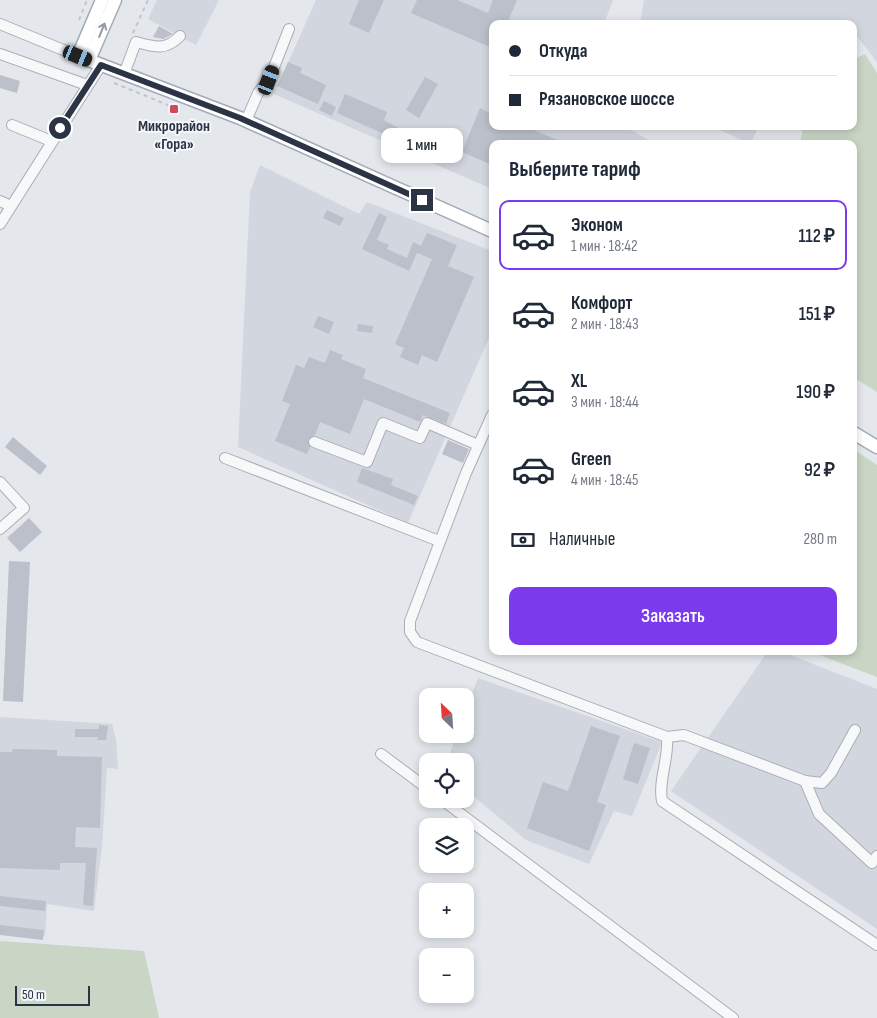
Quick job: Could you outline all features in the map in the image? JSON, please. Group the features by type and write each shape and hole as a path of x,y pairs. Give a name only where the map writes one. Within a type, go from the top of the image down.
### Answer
{"main road":[{"path":"90,61 102,0"},
{"path":"90,61 115,0"},
{"path":"90,61 246,121 489,231"},
{"path":"857,435 877,447"}],"street":[{"path":"0,24 90,61 87,85 0,224"},
{"path":"246,121 258,93 269,80 289,29"},
{"path":"124,74 136,42 158,48 172,45 180,36"},
{"path":"0,54 87,85"},
{"path":"12,125 52,142"},
{"path":"0,201 11,206"},
{"path":"489,421 478,445 410,621 410,632 417,642 667,737 684,735 805,781 822,783 831,773 855,730"},
{"path":"314,442 366,462 383,423 420,438 427,423 478,445"},
{"path":"225,458 440,541"},
{"path":"0,482 24,508 0,529"},
{"path":"667,737 668,750 660,792 662,801 877,945"},
{"path":"381,754 419,781"},
{"path":"805,781 819,814 872,863 877,856"},
{"path":"453,808 733,1018"}],"path":[{"path":"78,20 87,0"},
{"path":"133,34 148,0"},
{"path":"114,83 178,110"}],"shaded area":[{"path":"157,0 219,0 196,45 148,19"},
{"path":"316,0 613,0 606,20 489,20 489,130 631,130 649,140 489,140 489,188 274,94"},
{"path":"644,0 877,0 877,62 857,36 857,20 641,20"},
{"path":"720,130 757,130 752,140 742,140"},
{"path":"260,165 359,214 367,202 489,250 489,338 408,523 238,447 250,192"},
{"path":"765,655 790,655 877,689 877,929 671,791"},
{"path":"478,678 662,742 632,816 614,811 589,864 526,840 474,797 474,753 450,753 454,743 474,743 474,688"},
{"path":"0,717 112,724 116,739 118,769 107,768 102,847 94,911 47,904 45,936 0,933"}],"green space":[{"path":"865,54 877,73 877,392 857,380 857,140 801,140 802,130 857,130 857,58"},
{"path":"857,452 877,465 877,677 819,655 857,655"},
{"path":"0,941 144,951 159,1018 0,1018"}],"building":[{"path":"359,0 384,0 369,33 349,24"},
{"path":"417,0 457,0 488,13 493,0 517,0 509,20 489,20 489,47 411,13"},
{"path":"159,26 173,34 163,39 153,37"},
{"path":"288,62 302,68 300,73 326,85 318,104 277,86"},
{"path":"0,75 20,81 17,93 0,88"},
{"path":"425,77 438,84 419,118 406,110"},
{"path":"345,94 387,112 384,120 398,128 390,143 381,138 384,134 337,113"},
{"path":"324,101 336,107 332,116 319,110"},
{"path":"480,108 489,112 489,130 534,130 557,140 489,140 489,164 462,152"},
{"path":"327,210 344,218 340,226 323,218"},
{"path":"379,213 387,217 377,240 389,245 387,249 407,258 413,242 421,246 427,233 457,245 448,266 474,277 437,362 422,355 418,365 400,357 404,348 395,344 432,259 417,253 409,271 362,249"},
{"path":"318,316 334,322 329,334 313,327"},
{"path":"358,324 373,326 372,333 357,331"},
{"path":"330,350 343,355 341,359 366,369 363,378 450,413 446,424 423,415 420,422 364,399 350,434 320,422 315,435 308,439 310,447 307,454 275,441 290,404 282,401 296,365 304,368 309,357 325,363"},
{"path":"13,437 47,466 40,475 5,447"},
{"path":"448,440 469,449 463,463 442,454"},
{"path":"362,468 393,479 391,485 418,496 414,505 357,482"},
{"path":"29,518 42,532 20,552 7,538"},
{"path":"9,561 30,562 23,702 3,701"},
{"path":"99,725 108,726 106,740 97,740 98,737 75,737 75,729 99,729"},
{"path":"591,726 620,736 597,802 606,805 589,851 527,828 543,782 568,791"},
{"path":"634,743 650,748 638,784 623,779"},
{"path":"13,749 57,750 57,756 102,757 100,828 76,827 75,847 97,848 93,906 83,905 86,863 60,863 60,870 0,868 0,752 12,752"},
{"path":"0,896 46,901 45,911 0,906"},
{"path":"0,925 44,930 43,940 0,935"}],"place":[{"name":"Микрорайон «Гора»","path":"174,109"}],"route":[{"path":"60,128 101,65 240,118 422,200"}]}
